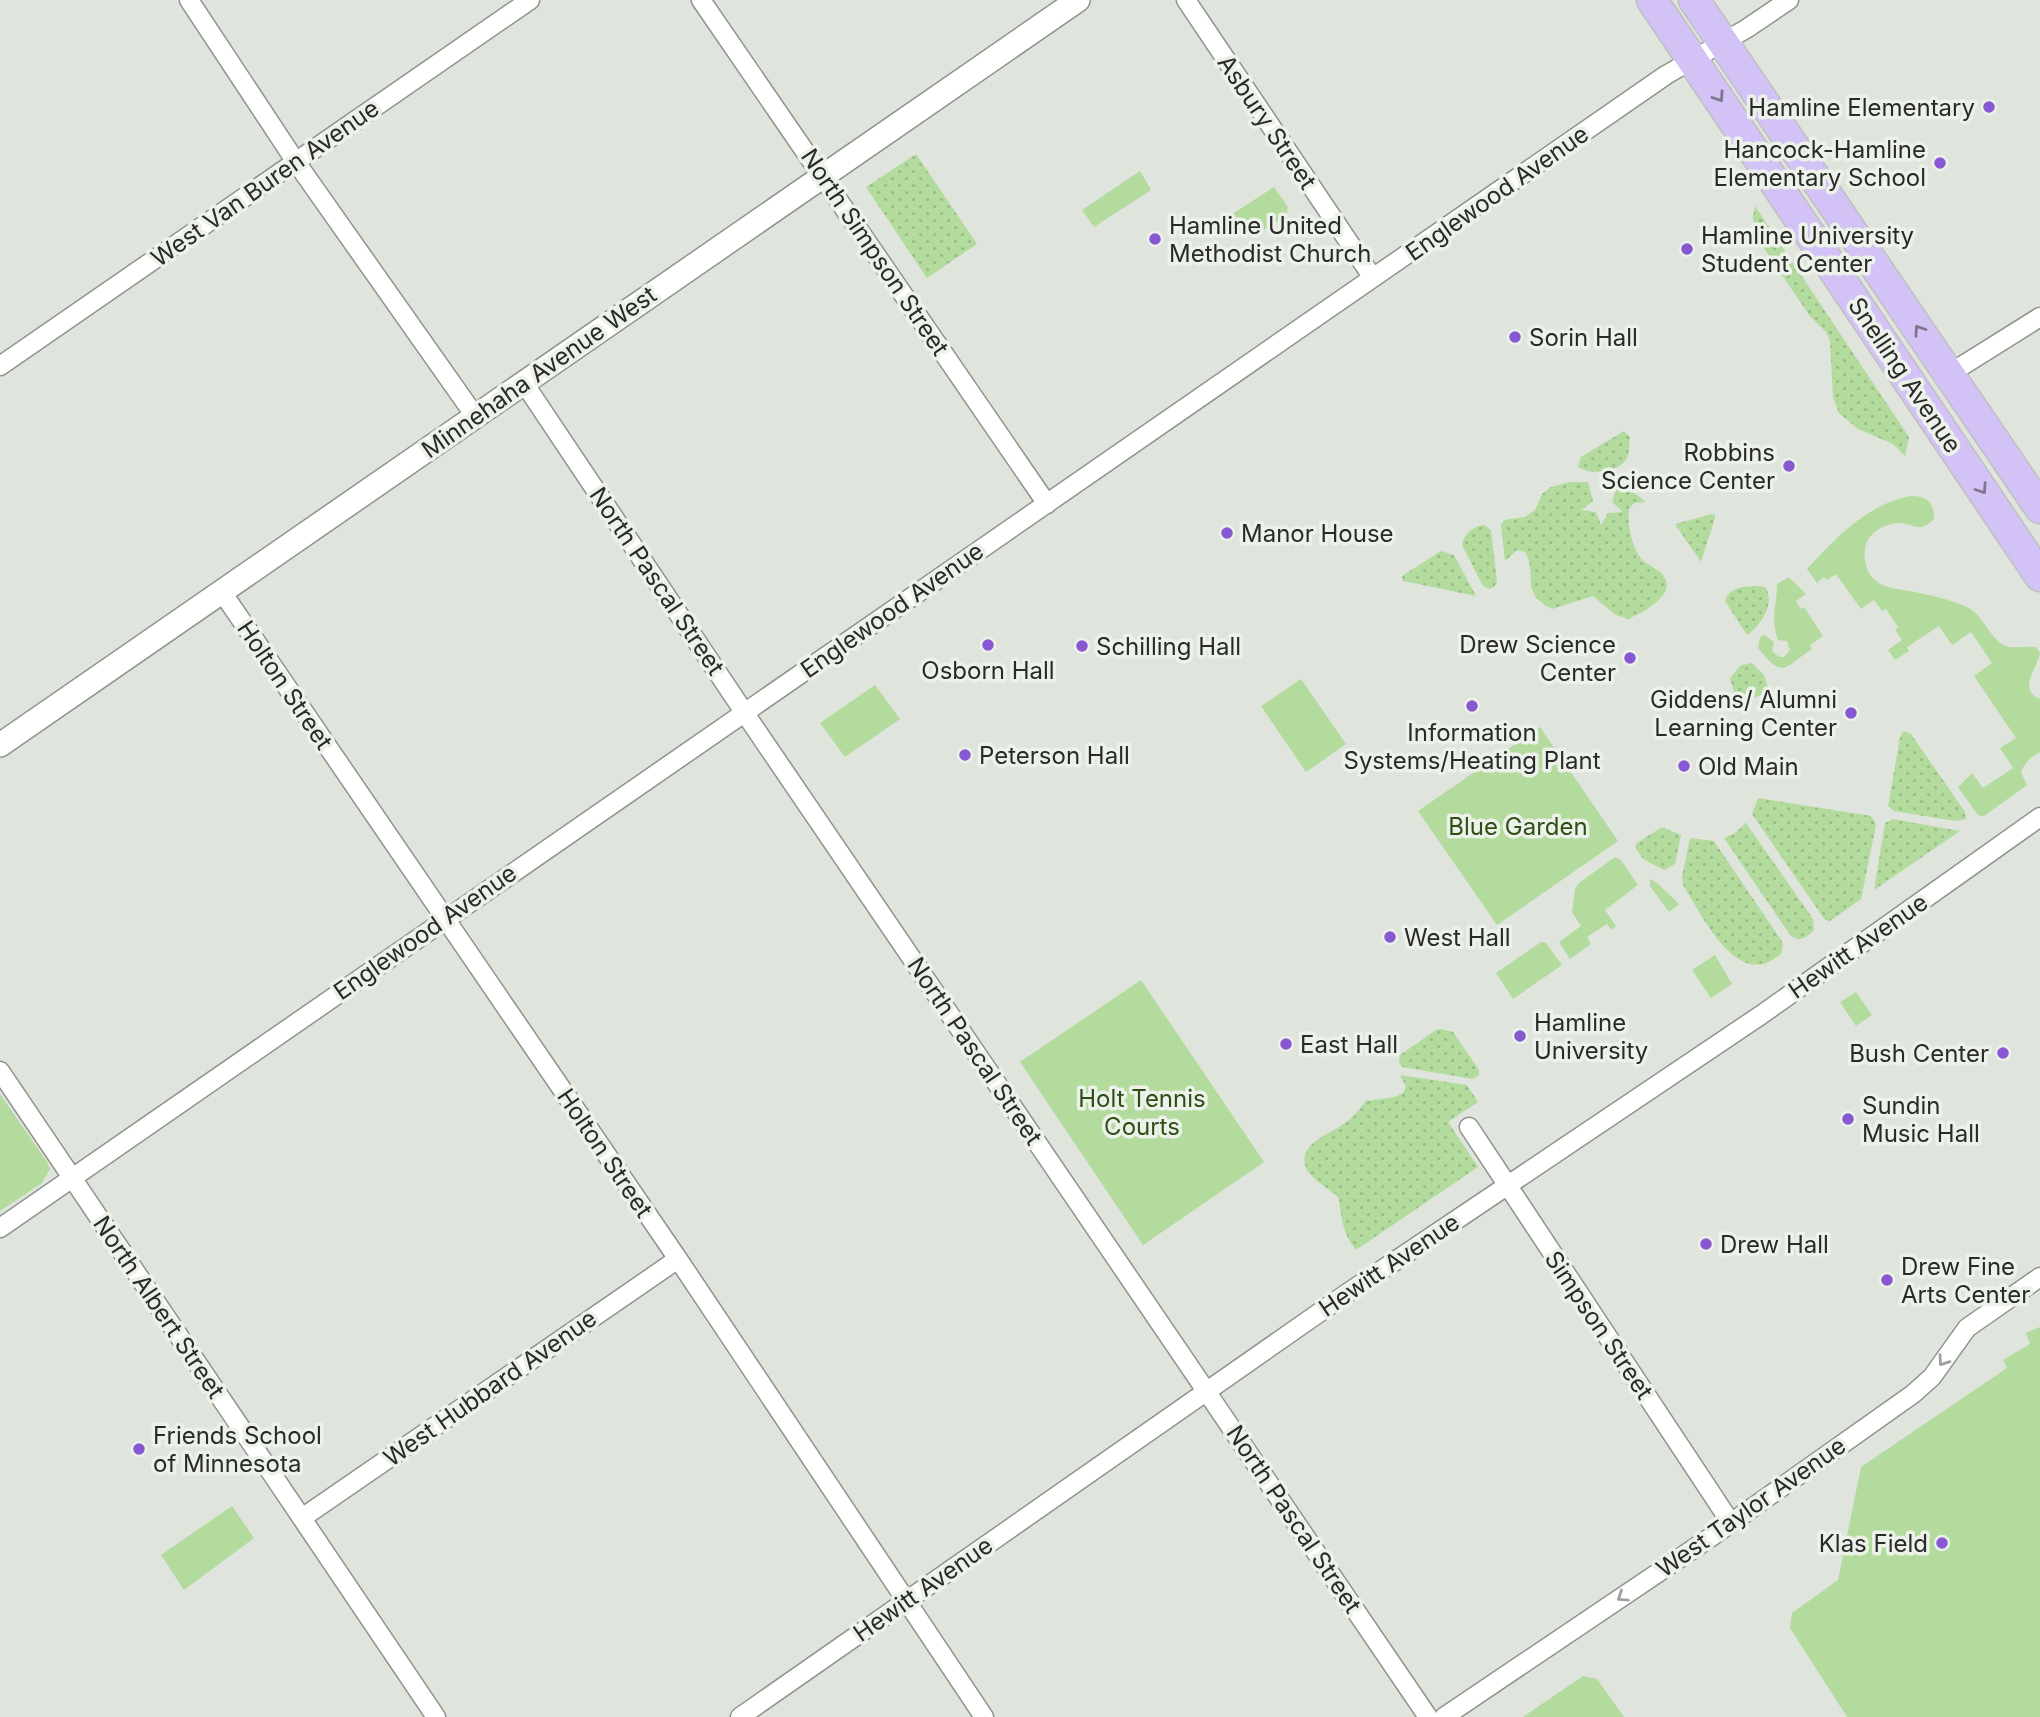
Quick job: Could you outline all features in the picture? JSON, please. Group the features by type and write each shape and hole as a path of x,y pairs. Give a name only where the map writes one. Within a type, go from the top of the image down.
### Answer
{"main road":[{"name":"Snelling Avenue","path":"1652,0 2040,576"},
{"name":"Snelling Avenue","path":"1694,0 2040,508"}],"street":[{"path":"189,0 296,162 475,416"},
{"name":"West Van Buren Avenue","path":"0,366 530,0"},
{"name":"North Simpson Street","path":"701,0 1046,504"},
{"name":"Minnehaha Avenue West","path":"0,745 1078,0"},
{"name":"Asbury Street","path":"1185,0 1374,278"},
{"name":"Englewood Avenue","path":"0,1228 1666,75 1789,0"},
{"path":"1949,374 2040,317"},
{"name":"North Pascal Street","path":"524,383 744,712 1208,1390 1428,1717"},
{"name":"Holton Street","path":"222,592 678,1259 984,1717"},
{"name":"Hewitt Avenue","path":"740,1717 1208,1390 1761,1015 2040,817"},
{"name":"North Albert Street","path":"0,1071 436,1717"},
{"name":"Simpson Street","path":"1469,1126 1731,1522"},
{"name":"West Hubbard Avenue","path":"302,1518 678,1259"},
{"name":"West Taylor Avenue","path":"1444,1717 1731,1522 1913,1394 1931,1377 1967,1328 2040,1277"}],"green space":[{"path":"916,154 977,244 927,278 866,187"},
{"path":"1140,171 1151,190 1094,227 1082,210"},
{"path":"1274,187 1288,207 1286,216 1260,232 1237,232 1228,217"},
{"path":"1755,206 1909,437 1905,456 1893,444 1858,429 1839,413 1833,397 1830,341 1826,332 1809,315 1755,235"},
{"path":"1624,431 1630,437 1628,454 1622,464 1603,471 1589,471 1578,467 1581,457"},
{"path":"1570,482 1588,482 1593,501 1581,510 1596,512 1601,525 1608,513 1623,512 1612,502 1617,487 1624,485 1646,502 1634,503 1629,509 1630,533 1640,557 1662,574 1666,589 1657,602 1628,619 1614,614 1593,596 1552,609 1535,596 1525,552 1517,550 1505,561 1501,525 1504,520 1525,517 1535,510 1542,494 1551,487"},
{"path":"1911,496 1921,497 1931,504 1934,519 1921,527 1895,523 1873,533 1867,542 1865,553 1865,561 1872,577 1890,588 1934,596 1967,607 1979,616 2003,645 2036,647 2040,653 2029,684 2033,695 2040,699 2040,752 2022,769 2021,773 2027,785 1984,816 1978,815 1958,787 1972,773 1983,788 2013,768 2000,748 2016,738 1974,676 1992,663 1971,632 1952,645 1939,626 1907,647 1909,651 1895,660 1888,650 1902,640 1895,630 1898,627 1886,609 1882,611 1874,600 1861,609 1836,574 1827,580 1824,577 1817,583 1807,569 1841,534 1866,514 1895,500"},
{"path":"1712,514 1715,518 1701,562 1675,524"},
{"path":"1484,525 1491,530 1497,582 1490,589 1483,586 1462,545 1469,532"},
{"path":"1441,551 1454,555 1476,596 1403,581 1402,576"},
{"path":"1789,577 1806,594 1796,601 1801,609 1804,607 1823,636 1810,645 1812,649 1784,668 1773,664 1758,648 1760,637 1764,635 1774,642 1772,651 1779,657 1784,657 1790,650 1787,641 1778,640 1774,618 1777,584"},
{"path":"1765,587 1768,593 1768,606 1762,620 1747,635 1725,601 1734,590"},
{"path":"1752,663 1764,675 1768,687 1764,694 1750,699 1734,692 1730,678 1741,665"},
{"path":"1301,679 1346,744 1306,772 1261,706"},
{"path":"875,685 900,719 845,757 820,723"},
{"name":"Blue Garden","path":"1540,727 1618,841 1497,925 1418,811"},
{"path":"1903,731 1911,734 1965,812 1966,819 1955,821 1894,811 1888,806"},
{"path":"1758,798 1871,816 1876,824 1861,899 1830,921 1825,920 1752,814"},
{"path":"1893,819 1960,831 1874,890 1885,823"},
{"path":"1746,823 1813,919 1814,930 1806,937 1797,939 1790,935 1724,838"},
{"path":"1662,827 1681,835 1675,864 1664,870 1643,859 1635,847"},
{"path":"1690,838 1714,841 1781,940 1781,954 1768,962 1753,964 1740,960 1717,938 1683,885 1682,877"},
{"path":"1615,857 1621,860 1638,885 1605,910 1616,926 1611,930 1607,924 1587,937 1591,944 1570,959 1559,942 1581,926 1572,912 1575,889 1579,883"},
{"path":"1650,879 1679,904 1669,912 1650,886"},
{"path":"1541,942 1546,943 1562,965 1513,999 1496,973"},
{"path":"1715,955 1732,984 1711,998 1692,970"},
{"name":"Holt Tennis Courts","path":"1141,980 1264,1162 1143,1245 1020,1062"},
{"path":"1856,992 1872,1015 1856,1026 1840,1002"},
{"path":"1441,1029 1453,1032 1479,1070 1479,1075 1473,1079 1402,1067 1399,1062 1400,1055"},
{"path":"1400,1075 1467,1085 1478,1102 1448,1122 1478,1167 1356,1250 1343,1226 1339,1198 1308,1172 1304,1160 1315,1141 1349,1120 1366,1101 1395,1097 1403,1093 1406,1087"},
{"path":"0,1094 50,1169 42,1183 0,1211"},
{"name":"Klas Field","path":"2040,1327 2040,1717 1847,1717 1790,1628 1792,1613 1838,1580 1861,1467 2007,1368 2003,1360 2030,1344 2026,1333"},
{"path":"232,1506 254,1538 184,1590 161,1555"},
{"path":"1583,1676 1597,1679 1624,1717 1523,1717"}],"place":[{"name":"Hamline Elementary","path":"1989,107"},
{"name":"Hancock-Hamline Elementary School","path":"1940,163"},
{"name":"Hamline United Methodist Church","path":"1155,239"},
{"name":"Hamline University Student Center","path":"1687,249"},
{"name":"Sorin Hall","path":"1515,337"},
{"name":"Robbins Science Center","path":"1789,466"},
{"name":"Manor House","path":"1227,533"},
{"name":"Osborn Hall","path":"988,645"},
{"name":"Schilling Hall","path":"1082,646"},
{"name":"Drew Science Center","path":"1630,658"},
{"name":"Information Systems/Heating Plant","path":"1472,706"},
{"name":"Giddens/ Alumni Learning Center","path":"1851,713"},
{"name":"Peterson Hall","path":"965,755"},
{"name":"Old Main","path":"1684,766"},
{"name":"West Hall","path":"1390,937"},
{"name":"Hamline University","path":"1520,1036"},
{"name":"East Hall","path":"1286,1044"},
{"name":"Bush Center","path":"2003,1053"},
{"name":"Sundin Music Hall","path":"1848,1119"},
{"name":"Drew Hall","path":"1706,1244"},
{"name":"Drew Fine Arts Center","path":"1887,1280"},
{"name":"Friends School of Minnesota","path":"139,1449"},
{"name":"Klas Field","path":"1942,1543"}]}
